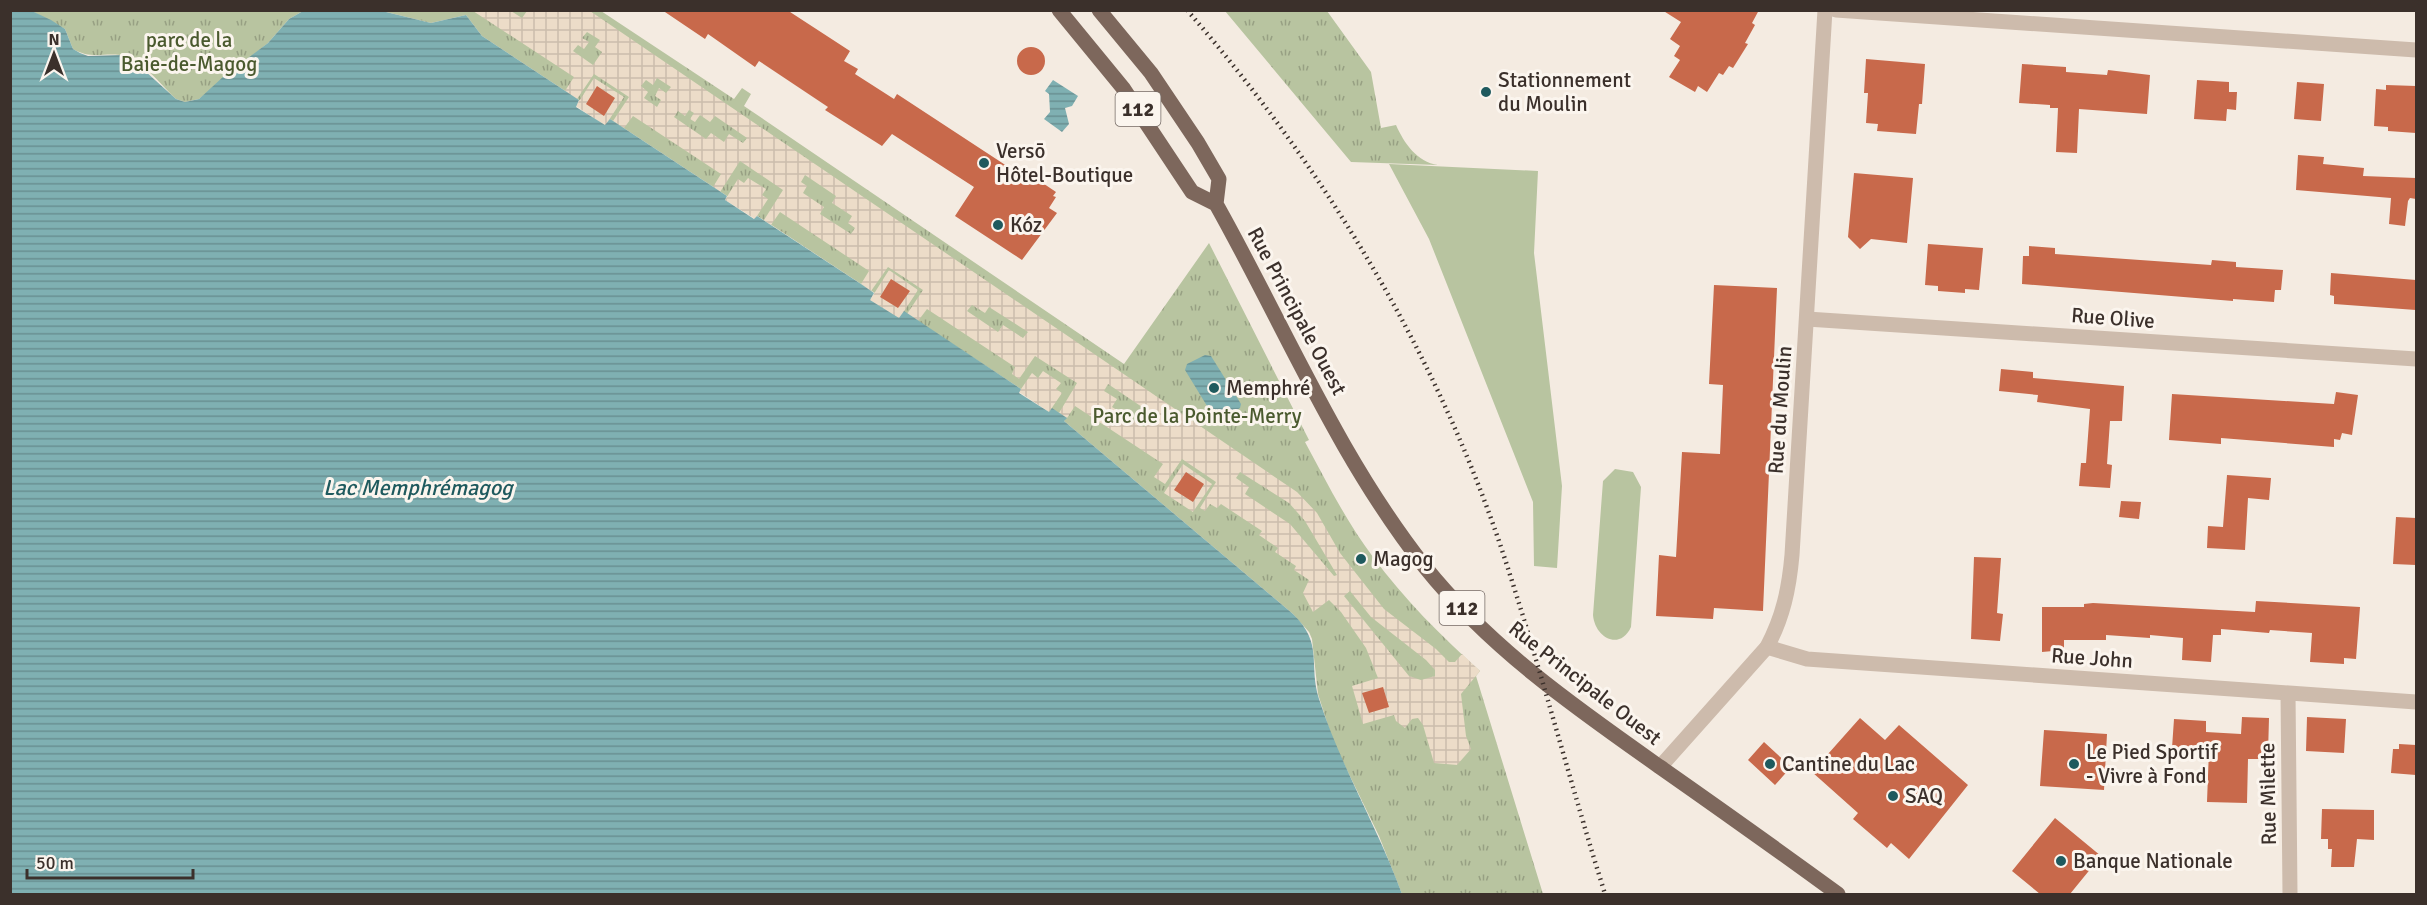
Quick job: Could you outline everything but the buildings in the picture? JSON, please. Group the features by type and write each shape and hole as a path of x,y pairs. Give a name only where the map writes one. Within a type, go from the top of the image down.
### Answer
{"main road":[{"name":"112","path":"1059,10 1123,88 1192,192 1216,204"},
{"name":"Rue Principale Ouest","path":"1100,10 1151,73 1198,143 1219,179 1216,204 1344,443 1395,525 1426,568 1493,639 1587,716 1838,894"}],"street":[{"name":"Rue du Moulin","path":"1660,767 1767,647 1784,611 1790,583 1825,10"},
{"path":"1836,10 2416,50"},
{"name":"Rue Olive","path":"1807,320 2416,359"},
{"name":"Rue John","path":"1767,647 1807,659 2416,702"},
{"name":"Rue Milette","path":"2288,693 2290,894"}],"green space":[{"name":"parc de la Baie-de-Magog","path":"32,11 303,11 289,19 268,43 199,99 185,102 176,99 143,67 128,57 91,55 73,49 65,29"},
{"name":"Parc de la Pointe-Merry","path":"382,11 601,11 734,99 742,88 751,94 744,106 1124,364 1209,243 1309,440 1305,442 1354,529 1385,573 1410,602 1480,671 1476,676 1543,894 1402,894 1379,836 1333,741 1318,694 1312,639 1309,632 1293,614 1064,421 1066,417 1052,409 1049,412 1021,389 610,119 605,126 579,100 482,36 466,15 431,23"},
{"path":"1225,11 1327,11 1371,72 1381,128 1396,125 1412,151 1424,160 1438,165 1351,162"},
{"path":"1389,164 1538,171 1534,253 1562,486 1557,568 1534,566 1533,502 1429,239"},
{"path":"1615,469 1633,472 1641,487 1631,627 1626,634 1615,640 1609,639 1598,630 1593,615 1603,481"}],"shaded area":[{"path":"473,11 511,11 522,18 527,11 590,11 1297,492 1317,513 1340,553 1384,609 1436,649 1449,662 1455,662 1462,654 1480,671 1461,694 1466,736 1471,749 1457,765 1434,763 1423,725 1418,718 1412,719 1405,728 1396,721 1394,715 1363,724 1352,686 1378,678 1366,648 1341,612 1329,600 1313,612 1303,593 1309,580 1294,570 1296,566 1275,552 1278,548 1259,535 1262,531 1221,504 1217,508 1210,504 1205,511 1200,508 1216,482 1182,459 1165,484 1154,477 1163,464 1075,406 1067,418 1059,413 1077,383 1035,356 1019,379 1012,374 1015,367 927,309 918,321 907,314 923,290 905,278 888,267 871,291 861,284 869,271 780,212 771,225 764,220 783,190 740,161 720,192 713,187 721,174 633,116 624,128 613,121 629,97 594,74 577,99 565,91 574,77","holes":["587,32 600,40 595,47 602,52 593,65 573,51 578,45 584,49 589,42 582,38","657,78 671,87 666,93 659,88 655,96 661,100 657,107 644,98 648,92 641,86 646,80 653,85","689,110 694,113 690,119 695,122 700,115 710,122 715,116 747,138 743,143 729,134 724,142 711,133 706,139 674,117 678,111 685,116","805,175 836,196 832,203 852,216 848,223 855,228 851,234 820,214 824,207 803,193 807,186 801,182","972,305 985,313 989,307 1028,332 1023,338 1003,325 998,332 967,311","1108,384 1145,409 1141,415 1149,421 1144,427 1112,407 1117,399 1104,391","1240,472 1289,503 1305,521 1337,575 1334,576 1290,524 1245,494 1249,487 1236,478","1350,591 1371,617 1426,660 1435,670 1435,676 1421,680 1409,676 1344,596"]},
{"path":"594,78 624,97 605,126 576,106"},
{"path":"748,178 766,189 762,195 768,199 755,219 725,200 738,179 744,183"},
{"path":"889,270 918,290 899,319 870,300"},
{"path":"1043,371 1061,383 1056,389 1062,393 1049,412 1019,392 1032,373 1038,378"},
{"path":"1183,464 1212,484 1193,512 1164,493"}],"water":[{"name":"Lac Memphrémagog","path":"10,11 32,11 51,20 65,29 73,49 80,53 88,56 121,55 134,61 176,99 185,102 199,99 224,76 268,43 289,19 303,11 382,11 431,23 466,15 482,36 579,100 576,107 605,125 610,119 727,196 725,200 754,219 757,216 874,293 870,300 899,318 904,311 1021,389 1019,393 1049,412 1052,408 1067,418 1064,421 1293,614 1309,635 1314,655 1319,699 1402,894 11,894"},
{"path":"1053,80 1078,96 1072,106 1065,108 1069,124 1062,132 1044,119 1050,112 1049,94 1045,91"},
{"path":"1205,355 1211,356 1241,404 1240,408 1220,420 1215,419 1185,370 1187,364"}],"railway":[{"path":"1187,10 1237,70 1329,197 1408,332 1443,402 1474,474 1501,547 1605,894"}],"place":[{"name":"Stationnement du Moulin","path":"1486,92"},
{"name":"Versō Hôtel-Boutique","path":"984,163"},
{"name":"Kóz","path":"998,225"},
{"name":"Memphré","path":"1214,388"},
{"name":"Magog","path":"1361,559"},
{"name":"Cantine du Lac","path":"1770,764"},
{"name":"Le Pied Sportif - Vivre à Fond","path":"2074,764"},
{"name":"SAQ","path":"1893,796"},
{"name":"Banque Nationale","path":"2061,861"}]}
